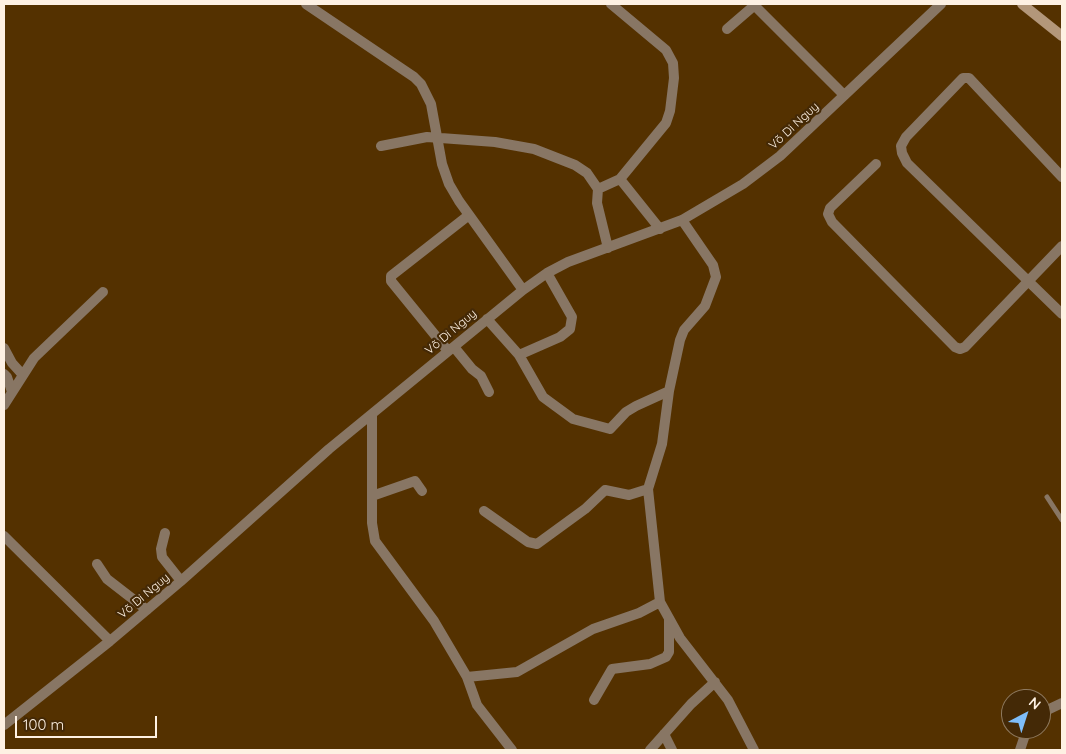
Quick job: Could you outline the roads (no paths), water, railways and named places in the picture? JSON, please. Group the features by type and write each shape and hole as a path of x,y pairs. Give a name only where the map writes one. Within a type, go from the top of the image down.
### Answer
{"street":[{"path":"306,4 417,80 428,95 446,177 469,215 523,290"},
{"path":"598,189 620,180 666,123 670,111 674,78 673,63 666,50 611,4"},
{"path":"727,29 755,4 844,95"},
{"path":"1022,4 1062,36"},
{"name":"Võ Di Nguy","path":"4,725 181,582 329,449 523,290 547,273 568,262 682,220 743,184 780,156 934,6"},
{"path":"1062,177 969,78 963,78 906,136 901,146 907,163 1062,314"},
{"path":"381,146 438,137 495,142 534,149 575,165 587,173 598,189 597,203 608,248"},
{"path":"876,164 830,208 828,214 832,222 955,347 965,348 1062,246"},
{"path":"620,180 660,228"},
{"path":"469,215 391,276 392,281 451,349 481,376 489,392"},
{"path":"682,220 713,265 716,277 705,306 682,335 669,391 662,444 648,489 660,602 680,638 728,700 754,750"},
{"path":"519,355 566,334 572,324 572,317 547,273"},
{"path":"4,405 22,374 34,358 103,292"},
{"path":"487,319 519,355 538,390 549,402 570,417 588,421 606,429 612,427 620,418 636,406 669,391"},
{"path":"4,348 12,363 22,374"},
{"path":"4,374 7,377 12,392"},
{"path":"372,415 372,529 376,541 430,615 467,677 477,705 512,750"},
{"path":"372,496 415,481 422,491"},
{"path":"484,510 528,542 537,544 586,510 605,490 629,495 648,489"},
{"path":"165,533 161,548 162,558 181,582"},
{"path":"4,536 110,641"},
{"path":"97,564 107,579 147,610"},
{"path":"467,677 517,672 593,629 639,613 660,602"},
{"path":"594,700 612,668 650,664 666,657 669,652 669,619"},
{"path":"650,750 715,682"},
{"path":"664,734 672,750"}],"lane":[{"path":"1048,497 1062,520"}]}
